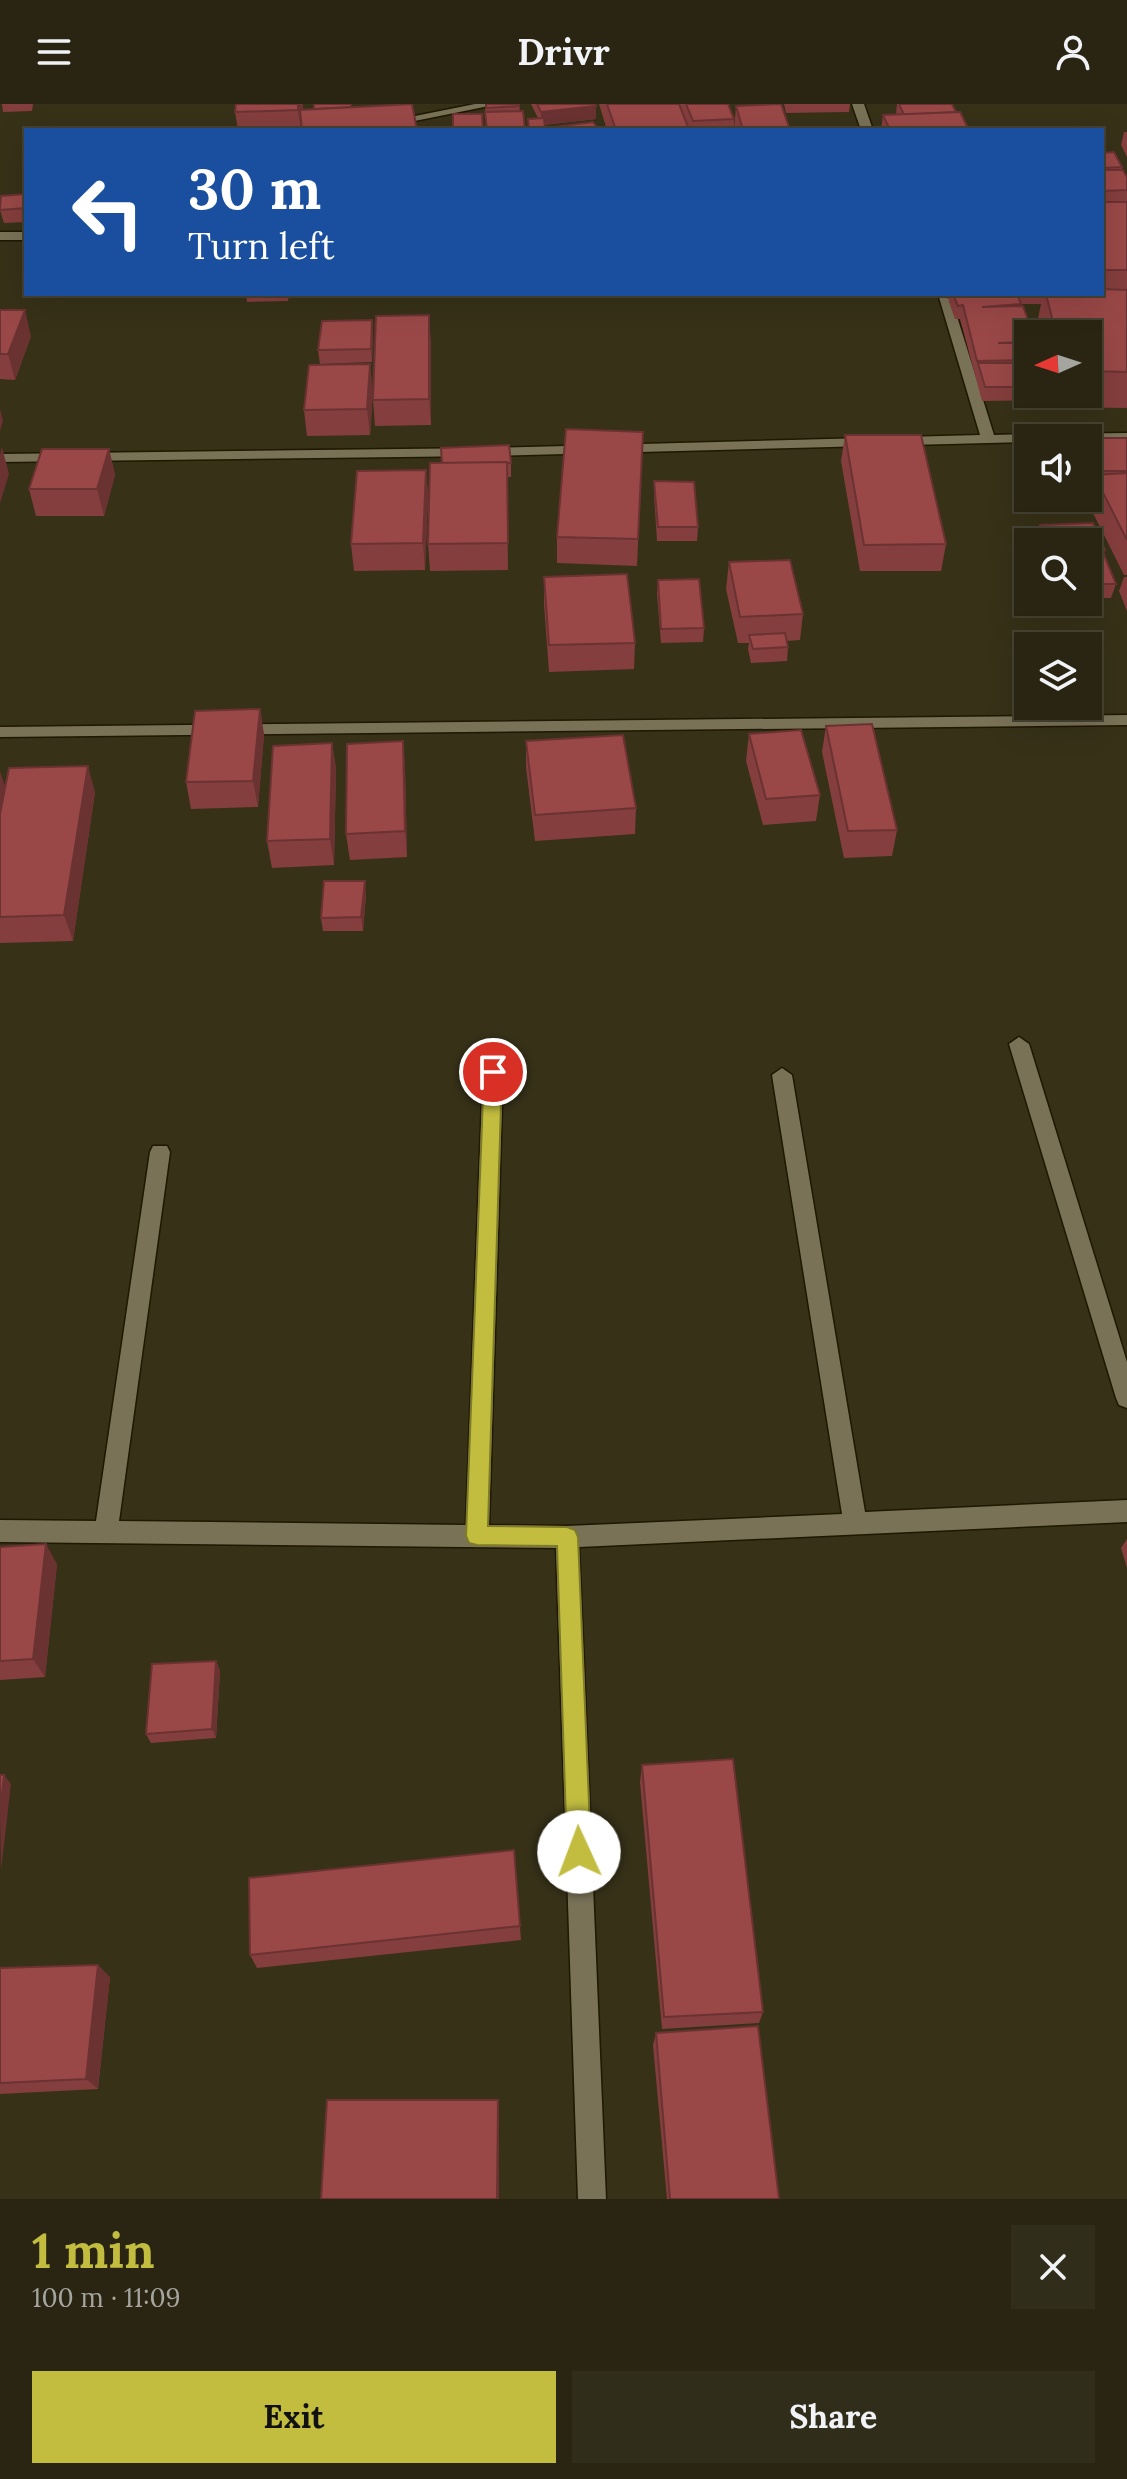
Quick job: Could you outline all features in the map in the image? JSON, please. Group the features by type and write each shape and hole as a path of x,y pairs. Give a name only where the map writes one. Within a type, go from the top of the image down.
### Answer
{"street":[{"path":"362,128 493,104"},
{"path":"858,104 866,128"},
{"path":"0,236 24,236"},
{"path":"945,296 988,438"},
{"path":"1102,437 1127,437"},
{"path":"0,458 486,452 1014,438"},
{"path":"0,732 1127,720"},
{"path":"1019,1044 1127,1398"},
{"path":"477,1536 493,1072"},
{"path":"782,1075 855,1524"},
{"path":"106,1532 160,1152"},
{"path":"0,1531 567,1537 1127,1511"},
{"path":"567,1537 592,2199"}],"building":[{"path":"236,104 298,104 298,110 235,112"},
{"path":"314,104 351,104 351,107 314,109"},
{"path":"412,104 417,128 302,128 300,110"},
{"path":"486,104 519,104 519,106 486,108"},
{"path":"537,104 595,104 596,106 541,112"},
{"path":"607,104 679,104 688,127 664,128 615,128"},
{"path":"686,104 728,104 734,119 693,121"},
{"path":"781,104 789,128 742,128 736,106"},
{"path":"899,104 952,104 956,112 904,115"},
{"path":"523,111 525,128 487,128 485,112"},
{"path":"960,112 968,128 889,128 883,115"},
{"path":"453,114 482,114 483,128 453,128"},
{"path":"544,118 545,128 529,128 528,119"},
{"path":"593,122 598,128 554,128"},
{"path":"1114,152 1122,167 1104,168 1104,153"},
{"path":"1104,170 1123,170 1127,177 1127,190 1104,191"},
{"path":"24,194 24,208 0,210 1,196"},
{"path":"1104,202 1127,202 1127,270 1104,270"},
{"path":"1104,289 1127,290 1127,372 1102,371 1102,320 1052,320 1046,296 1104,296"},
{"path":"954,296 1018,296 1021,304 982,307 1023,306 1028,320 1014,320 1014,342 998,343 1014,343 1014,360 977,361 963,305 958,306"},
{"path":"0,310 25,310 8,354 0,354"},
{"path":"429,315 429,399 373,400 376,316"},
{"path":"372,320 371,349 318,350 322,321"},
{"path":"978,363 1014,363 1014,387 985,387"},
{"path":"370,364 367,409 304,410 309,365"},
{"path":"566,429 643,432 638,539 557,537"},
{"path":"845,435 921,435 946,544 864,545"},
{"path":"1102,438 1127,438 1127,471 1103,471"},
{"path":"509,445 511,463 442,463 441,448"},
{"path":"42,449 109,449 97,489 29,489"},
{"path":"507,462 508,543 428,544 430,463"},
{"path":"426,470 423,543 351,544 357,471"},
{"path":"1127,473 1127,540 1102,491 1102,475"},
{"path":"654,481 694,482 698,527 658,527"},
{"path":"1093,523 1095,528 1041,528 1040,525"},
{"path":"1103,552 1116,584 1102,584"},
{"path":"790,560 803,614 740,617 729,562"},
{"path":"627,574 635,643 549,645 544,577"},
{"path":"699,579 704,628 661,629 658,580"},
{"path":"785,633 788,647 753,649 749,635"},
{"path":"260,709 253,781 186,782 195,711"},
{"path":"872,724 897,830 848,831 826,726"},
{"path":"801,730 820,795 766,799 749,734"},
{"path":"623,735 636,808 535,815 526,741"},
{"path":"403,741 405,831 346,834 347,744"},
{"path":"332,743 330,839 267,841 273,746"},
{"path":"88,766 64,915 0,917 0,814 9,768"},
{"path":"324,881 365,881 361,917 321,918"},
{"path":"46,1544 33,1659 0,1661 0,1547"},
{"path":"216,1661 212,1729 146,1734 152,1664"},
{"path":"733,1759 763,2012 664,2017 642,1765"},
{"path":"0,1775 4,1775 0,1812"},
{"path":"514,1850 520,1926 250,1955 249,1878"},
{"path":"98,1965 86,2079 0,2083 0,1968"},
{"path":"758,2026 779,2199 670,2199 656,2033"},
{"path":"327,2100 498,2100 497,2199 321,2199"}],"route":[{"path":"493,1072 477,1536 567,1537 579,1852"}]}
